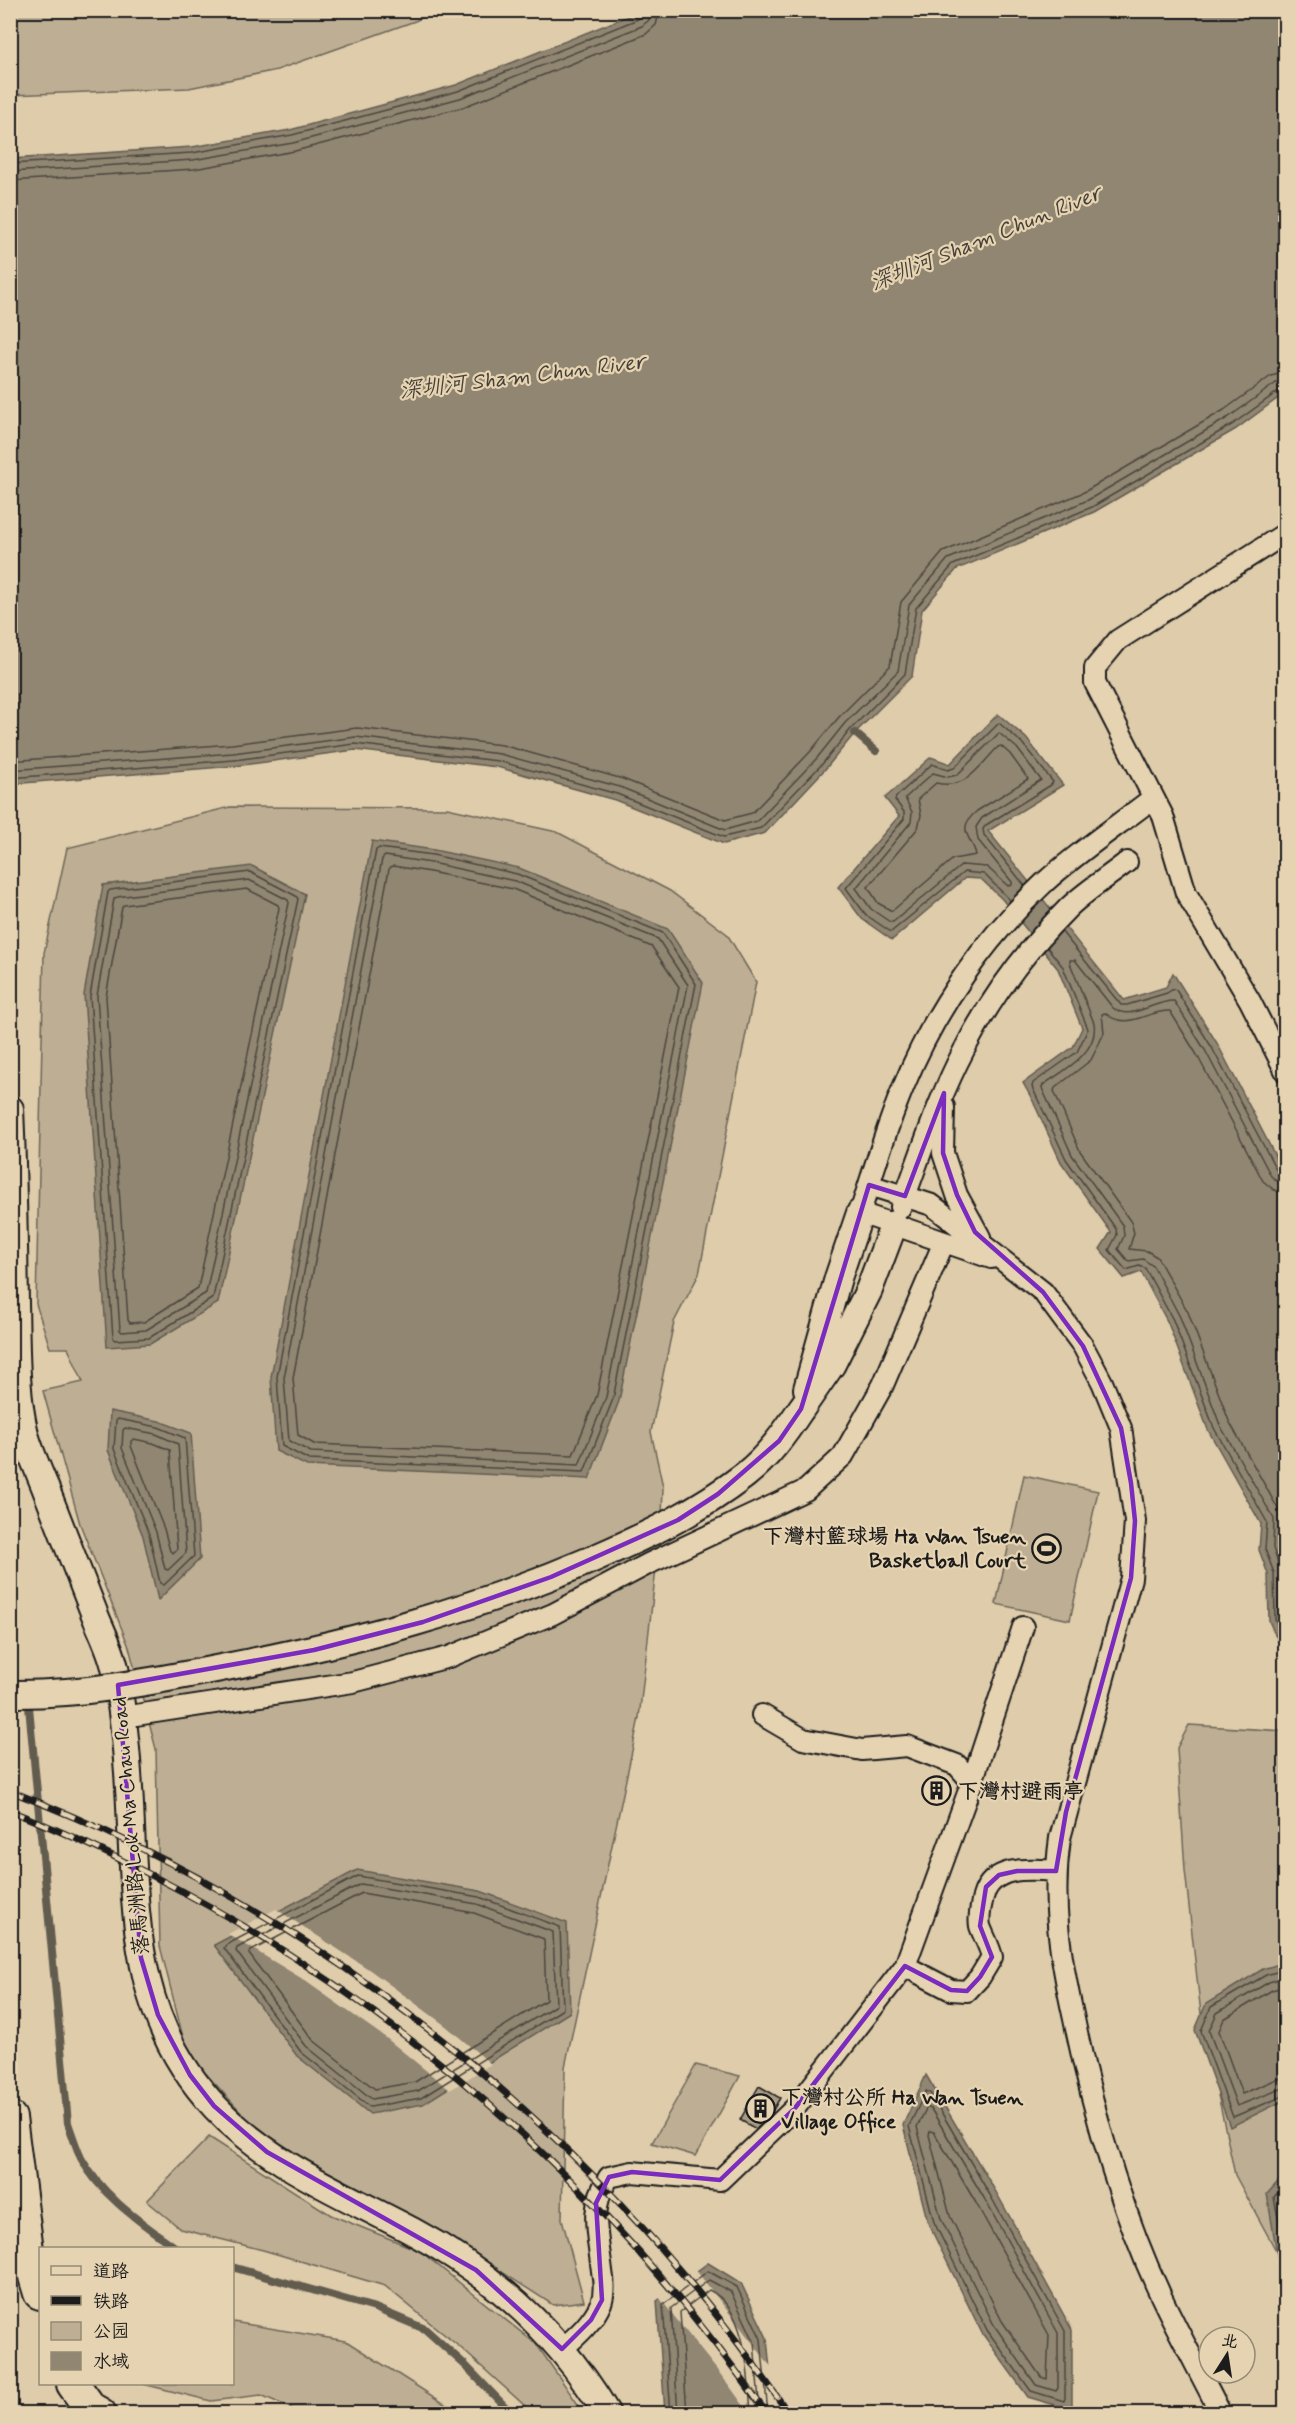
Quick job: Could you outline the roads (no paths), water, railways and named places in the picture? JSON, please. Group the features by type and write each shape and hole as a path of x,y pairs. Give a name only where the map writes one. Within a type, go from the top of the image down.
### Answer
{"main road":[{"path":"10,2118 27,2250 39,2290"},
{"path":"74,2385 91,2409 100,2414"}],"street":[{"path":"1286,532 1118,640 1095,668 1095,683 1163,816 1186,893 1250,1001 1286,1072"},
{"path":"801,1409 838,1278 904,1083 936,1019 966,974 1018,910 1046,881 1153,798"},
{"path":"10,1694 67,1693 184,1675 314,1650 423,1622 550,1577 678,1520 747,1473 779,1441 832,1364 870,1290 904,1196 963,1050 1000,987 1030,949 1071,906 1127,862"},
{"path":"944,1093 943,1153 957,1195 975,1232 1003,1261"},
{"name":"落馬洲路 Lok Ma Chau Road","path":"10,1109 16,1366 25,1433 115,1666 123,1717 130,1802 134,1905 141,1958 158,2015 171,2044 190,2075 214,2106 237,2129 267,2152 335,2193 411,2230 459,2259 504,2291 562,2349 583,2375 608,2414"},
{"path":"869,1185 932,1205 1043,1292 1083,1346 1102,1382 1121,1428 1135,1521 1131,1578 1122,1619 1106,1665 1066,1812 1056,1871 1056,1906 1062,1962 1082,2057 1124,2200 1161,2295 1221,2414"},
{"path":"860,1213 1003,1261"},
{"path":"123,1717 353,1682 449,1657 553,1614 648,1564 806,1490 843,1456 883,1386 944,1242"},
{"path":"562,2349 591,2320 602,2300 603,2278 596,2203 609,2176 632,2172 720,2180 795,2108 905,1966 972,1782 1023,1627"},
{"path":"762,1715 804,1739 862,1750 907,1746 957,1765 972,1782"},
{"path":"905,1966 944,1988 967,1990 980,1977 992,1957 988,1940 980,1926 981,1907 986,1887 999,1875 1017,1870 1056,1871"}],"water":[{"name":"深圳河 Sham Chun River","path":"643,10 1285,11 1285,393 1236,429 1094,512 957,569 922,610 912,676 855,733 827,767 765,833 724,844 615,800 497,767 355,750 235,766 11,784 11,159 192,147 290,130 456,85"},
{"path":"998,714 1026,738 1063,785 988,831 1124,1000 1166,987 1173,973 1217,1043 1285,1175 1285,1656 1269,1621 1268,1574 1259,1550 1261,1524 1208,1430 1168,1323 1141,1272 1124,1278 1100,1249 1111,1232 1061,1162 1023,1083 1073,1047 1082,1028 1058,969 1002,899 981,879 965,878 892,940 862,919 838,887 899,816 885,798 931,757 950,764"},
{"path":"372,841 434,850 519,868 668,929 703,983 619,1401 589,1479 307,1466 276,1451 271,1377"},
{"path":"252,866 305,894 218,1303 150,1344 107,1347 84,995 103,885"},
{"path":"110,1411 159,1421 191,1433 200,1559 158,1600 143,1536 108,1450"},
{"path":"357,1870 480,1891 567,1923 570,2012 423,2104 370,2114 297,2056 214,1945"},
{"path":"1285,1962 1285,2100 1230,2127 1195,2030 1206,2004 1263,1969"},
{"path":"926,2075 996,2192 1072,2330 1072,2410 1028,2397 982,2333 928,2223 903,2125"},
{"path":"1285,2174 1285,2271 1278,2260 1267,2194"},
{"path":"708,2263 741,2283 767,2338 774,2413 665,2413 657,2301"}],"waterway":[{"path":"855,733 876,751"},
{"path":"28,1696 68,2123 81,2158 100,2185 124,2208 175,2247"},
{"path":"234,2268 375,2308 425,2329 464,2364 512,2414"}],"railway":[{"path":"10,1791 105,1831 199,1878 289,1931 376,1990 459,2054 538,2122 612,2195 710,2306 789,2414"},
{"path":"10,1811 115,1857 240,1924 327,1980 411,2040 491,2106 567,2177 638,2252 705,2331 767,2414"}],"place":[{"name":"下灣村籃球場 Ha Wan Tsuen Basketball Court","path":"1047,1548"},
{"name":"下灣村避雨亭","path":"937,1791"},
{"name":"下灣村公所 Ha Wan Tsuen Village Office","path":"760,2109"}]}
